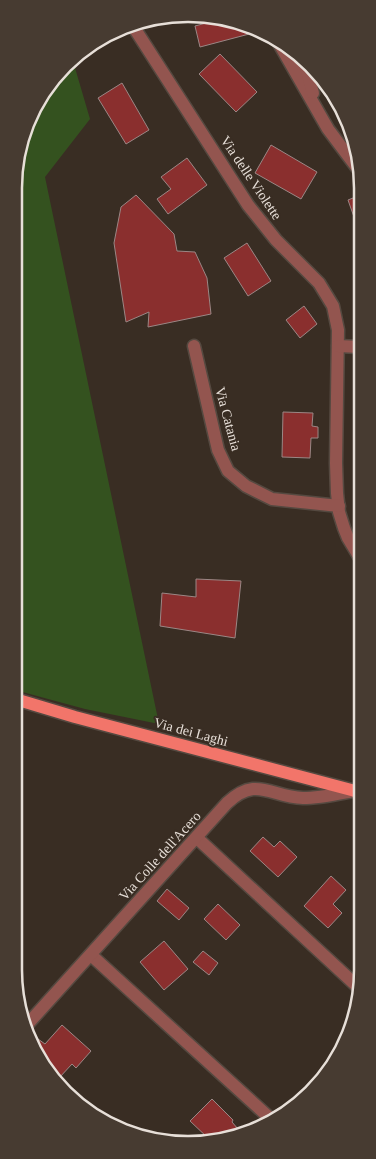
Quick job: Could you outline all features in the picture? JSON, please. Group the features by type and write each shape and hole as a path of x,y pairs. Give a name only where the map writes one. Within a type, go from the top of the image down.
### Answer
{"main road":[{"name":"Via dei Laghi","path":"23,701 354,791"}],"street":[{"name":"Via delle Violette","path":"136,31 248,205 276,240 313,276 324,290 336,316 338,330 336,463 339,506 348,538 354,548"},
{"path":"285,55 318,112 351,159"},
{"path":"308,74 318,112"},
{"name":"Via Catania","path":"194,346 218,450 228,471 241,483 272,499 339,506"},
{"path":"338,346 354,347"},
{"name":"Via Colle dell'Acero","path":"30,1021 238,793 251,789 263,789 287,796 304,798 354,792"},
{"path":"197,838 353,982"},
{"path":"91,955 267,1116"}],"green space":[{"path":"75,68 90,119 45,177 159,724 85,709 23,692 22,188 28,145 35,125 50,96"}],"building":[{"path":"204,24 220,26 249,34 200,47 195,26"},
{"path":"220,54 257,92 236,112 199,74"},
{"path":"122,83 149,130 126,144 98,98"},
{"path":"271,145 317,172 301,199 255,173"},
{"path":"187,158 207,185 168,214 157,199 171,189 161,177"},
{"path":"136,195 174,234 177,251 195,252 207,278 211,314 148,327 149,312 126,322 114,243 121,207"},
{"path":"354,198 354,217 348,200"},
{"path":"247,243 271,281 248,296 224,258"},
{"path":"304,306 317,324 300,338 286,320"},
{"path":"283,412 313,413 312,426 318,427 318,438 311,438 310,458 282,457"},
{"path":"196,579 241,581 235,638 160,626 162,593 196,597"},
{"path":"263,837 274,847 280,841 297,857 278,877 250,851"},
{"path":"331,876 346,890 333,904 342,913 328,928 304,906"},
{"path":"167,889 189,908 179,920 157,901"},
{"path":"218,904 240,925 226,940 204,919"},
{"path":"164,941 188,969 164,990 140,962"},
{"path":"203,951 218,963 209,975 193,962"},
{"path":"62,1025 91,1051 76,1068 72,1064 61,1076 45,1054 38,1039 45,1044"},
{"path":"212,1099 233,1120 232,1122 238,1129 205,1135 190,1121"}]}
